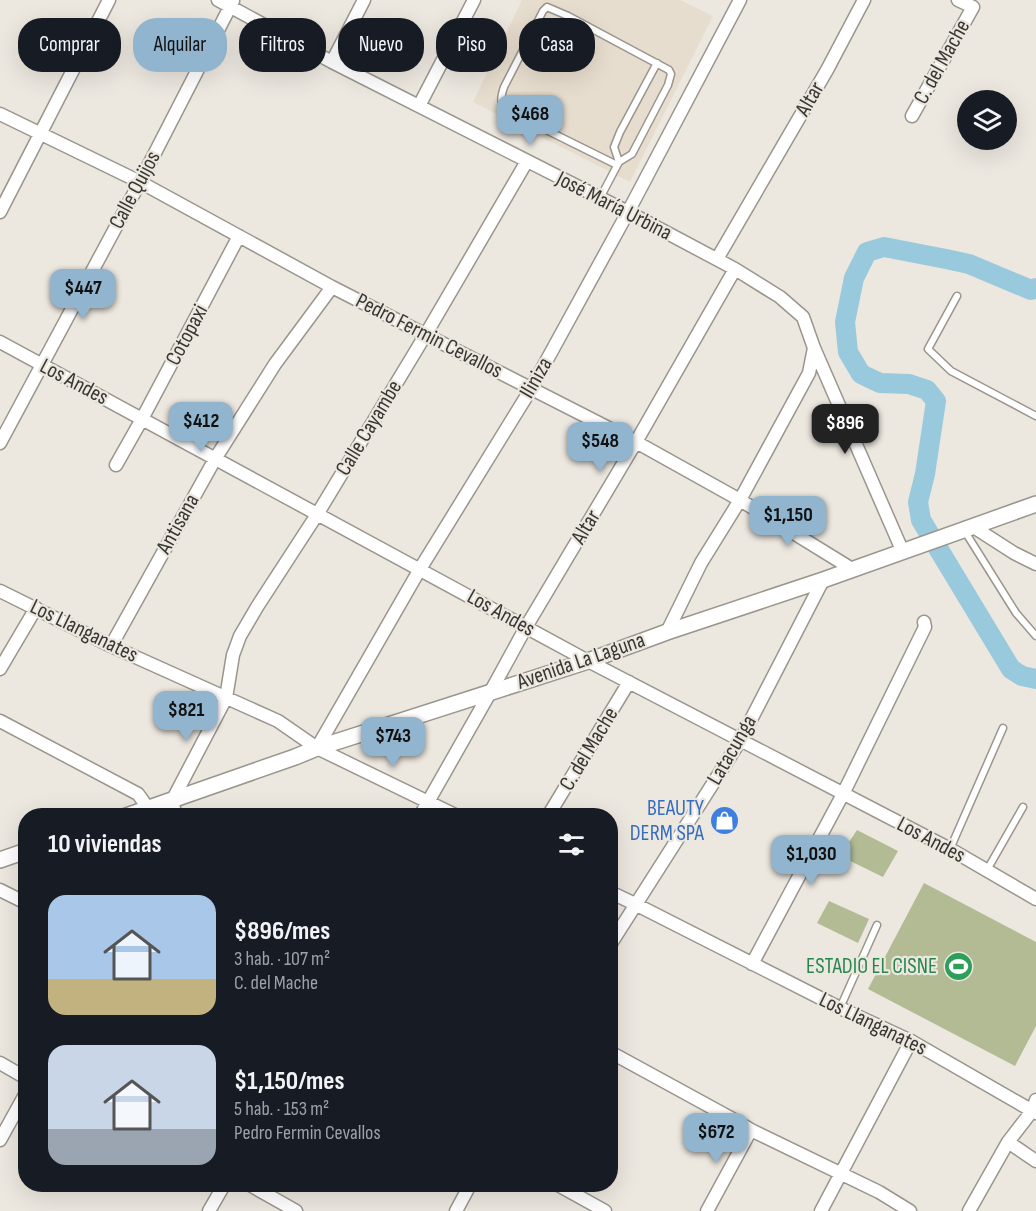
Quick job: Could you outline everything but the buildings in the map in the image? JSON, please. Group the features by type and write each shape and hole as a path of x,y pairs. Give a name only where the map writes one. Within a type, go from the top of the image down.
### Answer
{"street":[{"path":"0,212 109,0"},
{"name":"José María Urbina","path":"218,0 232,3 332,62 628,212 735,269 780,297 803,317 814,348"},
{"path":"332,62 364,0"},
{"path":"419,106 474,0"},
{"name":"Iliniza","path":"317,748 420,569 531,389 740,0"},
{"name":"Altar","path":"717,259 827,70 864,0"},
{"name":"C. del Mache","path":"912,116 973,7 958,0"},
{"name":"Calle Quijos","path":"0,443 140,182 232,3"},
{"name":"Pedro Fermin Cevallos","path":"0,114 140,182 332,287 636,442 740,500 852,569"},
{"name":"Calle Cayambe","path":"174,808 226,698 233,655 240,636 256,607 318,513 527,161"},
{"name":"Cotopaxi","path":"116,465 238,236"},
{"name":"Altar","path":"424,808 526,627 735,269"},
{"name":"Antisana","path":"111,646 215,459 275,364 332,287"},
{"name":"Los Andes","path":"0,342 588,661 950,849 1036,899"},
{"path":"667,632 701,563 740,500 809,373 814,348"},
{"path":"814,348 902,550"},
{"name":"Avenida La Laguna","path":"148,808 174,808 317,748 588,661 1036,504"},
{"path":"963,529 1036,564"},
{"name":"Latacunga","path":"618,933 740,741 823,580"},
{"name":"Los Llanganates","path":"0,591 111,646 278,721 317,748 441,808"},
{"path":"0,669 36,608"},
{"path":"752,964 843,794 925,627 924,622"},
{"name":"C. del Mache","path":"553,808 629,682"},
{"path":"0,721 138,794 148,808"},
{"path":"0,861 18,855"},
{"path":"0,890 18,899"},
{"name":"Los Llanganates","path":"618,896 840,1008 911,1041 1035,1108"},
{"path":"821,1211 911,1041"},
{"path":"618,1057 751,1130 879,1192 910,1211"},
{"path":"0,1063 18,1073"},
{"path":"0,1140 18,1107"},
{"path":"969,1211 1008,1142 1035,1108"},
{"path":"707,1211 751,1130"},
{"path":"1008,1142 1036,1161"},
{"path":"209,1211 220,1192"},
{"path":"262,1192 296,1211"},
{"path":"456,1211 466,1192"},
{"path":"571,1192 605,1211"}],"lane":[{"path":"600,198 618,164 632,154 671,74 669,70 657,63 547,7 504,87 500,98 502,105 512,113 618,164"},
{"path":"618,164 614,147 657,63"},
{"path":"957,296 928,350 951,371 1036,416"},
{"path":"963,529 1016,613 1036,636"},
{"path":"950,849 1003,728"},
{"path":"987,870 1023,807"},
{"path":"840,1008 877,925"}],"shaded area":[{"path":"522,0 680,0 713,16 630,182 473,102 487,72 507,72 507,31"}],"green space":[{"path":"857,830 898,851 883,877 840,856"},
{"name":"ESTADIO EL CISNE","path":"924,883 1036,942 1036,1026 1015,1066 868,989"},
{"path":"829,901 869,919 858,943 817,923"}],"waterway":[{"path":"1036,288 1031,290 969,264 884,247 867,252 854,278 845,322 848,352 861,374 880,383 909,384 927,390 936,401 925,474 918,502 921,520 1011,669 1022,676 1036,679"}],"place":[{"name":"BEAUTY DERM SPA","path":"725,821"},
{"name":"ESTADIO EL CISNE","path":"958,966"}]}
